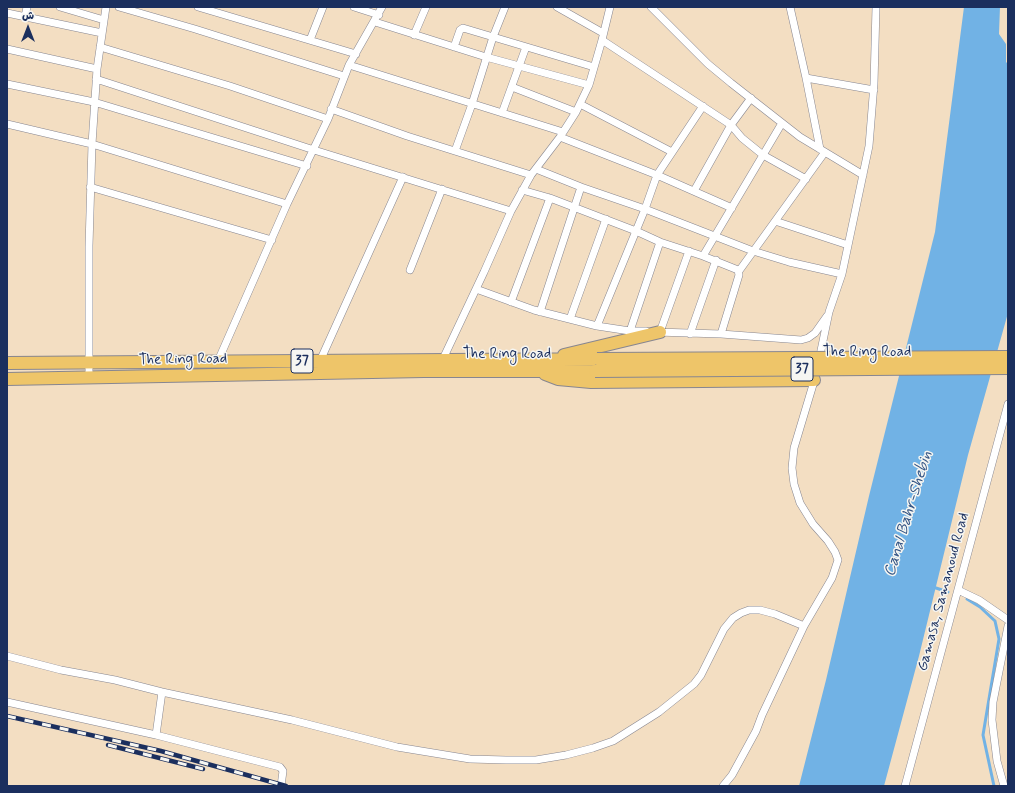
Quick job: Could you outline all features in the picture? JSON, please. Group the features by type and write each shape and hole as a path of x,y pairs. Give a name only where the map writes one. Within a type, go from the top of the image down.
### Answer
{"highway":[{"path":"541,365 660,332"},
{"name":"The Ring Road","path":"596,365 1008,357"},
{"name":"The Ring Road","path":"7,363 442,361 541,365 1008,368"},
{"name":"The Ring Road","path":"7,379 424,371 541,365"},
{"path":"541,365 558,379 591,382 814,380"}],"street":[{"path":"25,17 27,7"},
{"path":"60,7 104,20"},
{"path":"89,378 90,187 96,79 106,7"},
{"path":"119,7 195,28 344,76"},
{"path":"198,7 356,54"},
{"path":"310,40 323,7"},
{"path":"354,7 379,15"},
{"path":"218,361 288,204 328,119 349,65 379,15 382,7"},
{"path":"414,34 426,7"},
{"path":"455,151 472,104 486,57 505,7"},
{"path":"557,7 603,36 731,125 742,138 763,155 806,179"},
{"path":"442,361 522,190 562,135 580,104 589,85 610,7"},
{"path":"651,7 708,64 782,123 800,137 863,175"},
{"path":"721,334 739,271 806,179 822,150 790,7"},
{"path":"723,786 735,770 756,731 804,626 832,578 838,560 828,541 813,524 800,503 794,484 792,468 794,448 814,380 829,312 842,274 869,146 874,90 876,7"},
{"path":"7,13 102,33"},
{"path":"375,22 486,57 589,85"},
{"path":"454,47 462,28 594,67"},
{"path":"100,47 230,86 328,119"},
{"path":"502,113 526,47"},
{"path":"7,49 97,69"},
{"path":"349,65 502,113 562,135 657,174 732,208"},
{"path":"806,78 874,90"},
{"path":"96,79 314,150 511,211"},
{"path":"7,84 94,102 307,166"},
{"path":"512,87 576,112"},
{"path":"694,191 731,125 751,98"},
{"path":"580,104 672,152"},
{"path":"597,326 646,209 657,174 703,106"},
{"path":"332,109 407,136 455,151 581,186 646,209 753,251 789,262 842,274"},
{"path":"704,256 782,123"},
{"path":"7,124 92,144 288,204"},
{"path":"320,361 403,177"},
{"path":"540,312 581,186"},
{"path":"90,187 272,240"},
{"path":"410,270 442,189"},
{"path":"522,190 550,198 606,219 660,242 716,260 739,271"},
{"path":"511,302 550,198"},
{"path":"570,319 606,219"},
{"path":"775,221 848,245"},
{"path":"630,331 660,242"},
{"path":"660,332 689,251"},
{"path":"690,334 716,260"},
{"path":"476,289 540,312 597,326 630,331 721,334 801,340 808,338 815,333 829,312"},
{"name":"Gamasa, Samanoud Road","path":"905,786 1008,404"},
{"path":"958,590 979,600 1008,620"},
{"path":"7,656 292,720 397,747 470,759 536,760 566,756 613,741 659,712 694,684 701,675 724,629 733,618 741,613 749,610 760,610 775,614 804,626"},
{"path":"1004,786 997,761 992,720 993,702 1008,626"},
{"path":"156,735 162,692"},
{"path":"7,702 156,735 280,767 283,771 281,786"}],"water":[{"name":"Canal Bahr-Shebin","path":"964,7 1000,7 999,34 1006,44 1006,63 1008,61 1008,313 968,455 919,656 884,786 799,786 935,232"}],"waterway":[{"path":"933,587 948,592"},
{"path":"967,599 980,607 995,621 999,639 983,735 994,786"}],"railway":[{"path":"7,716 161,751 286,786"},
{"path":"108,745 203,769"}]}
